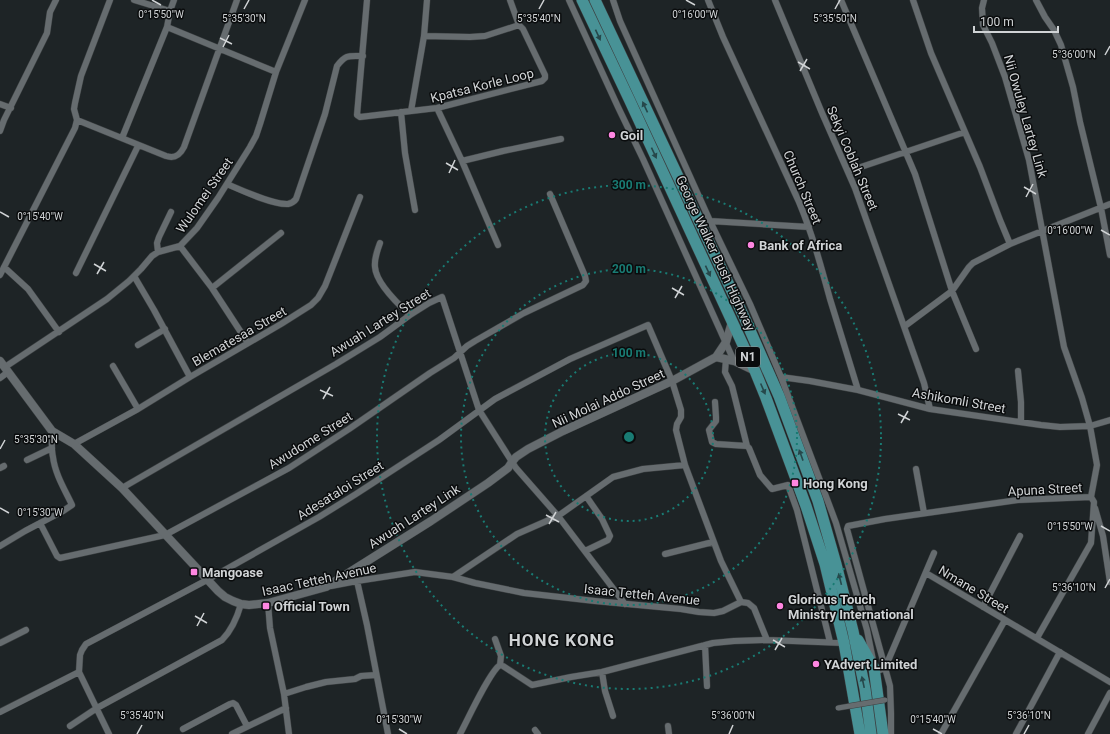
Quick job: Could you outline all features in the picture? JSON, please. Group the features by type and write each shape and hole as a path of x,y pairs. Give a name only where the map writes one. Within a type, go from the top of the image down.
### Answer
{"highway":[{"name":"George Walker Bush Highway","path":"582,0 755,371 766,398 809,514 825,564 844,643 860,734"},
{"name":"George Walker Bush Highway","path":"595,0 779,396 818,501 836,564 853,631 865,689 871,734"},
{"path":"604,0 613,38"},
{"path":"853,631 878,669 883,734"}],"street":[{"path":"0,131 47,33 50,12 56,0"},
{"path":"0,275 75,128 77,120 74,103 81,76 110,0"},
{"path":"134,0 170,11"},
{"path":"122,138 167,27 174,0"},
{"path":"77,120 138,146 170,157 174,158 180,154 184,147 237,0"},
{"name":"Wulomei Street","path":"0,378 4,367 107,300 134,276 152,256 158,252 180,246 197,228 227,184 256,136 276,72 305,0"},
{"name":"Kpatsa Korle Loop","path":"367,0 357,115 360,117 437,108 544,80 545,75 523,28 519,25 510,0"},
{"path":"411,111 424,36 427,0"},
{"path":"569,0 726,342 730,360 725,372 732,386 747,446 760,475 772,489 788,485 796,510 830,642"},
{"path":"613,0 620,21 710,221 750,304 781,377 836,523 878,669 890,686 891,734"},
{"name":"Church Street","path":"708,0 809,227 858,390"},
{"name":"Sekyi Coblah Street","path":"775,0 848,171 905,326 924,383 930,409"},
{"path":"841,0 915,174 952,291 976,349"},
{"path":"913,0 930,53 965,132 1010,244"},
{"name":"Nii Owuley Lartey Link","path":"984,0 982,8 983,25 992,43 1005,77 1029,160 1064,347 1090,426 1097,465 1092,500"},
{"path":"1036,0 1061,45 1073,87 1101,208 1110,255"},
{"path":"424,36 485,36 519,25"},
{"path":"167,27 276,72"},
{"path":"227,184 275,202 289,204 294,201 325,114 337,66 346,56 363,56"},
{"path":"0,104 11,108"},
{"path":"437,108 462,161 498,245"},
{"path":"400,112 405,153 415,210"},
{"path":"848,171 965,132"},
{"path":"462,161 561,139"},
{"path":"76,273 138,146"},
{"name":"Awudome Street","path":"40,523 57,556 60,558 165,535 289,468 454,358 475,341 524,314 583,285 586,280 585,276 550,194"},
{"name":"Blematesaa Street","path":"74,444 138,408 311,305 318,298 325,286 360,197"},
{"path":"905,326 952,291 973,263 1010,244 1110,204"},
{"path":"158,252 157,243 171,212"},
{"path":"710,221 809,227"},
{"path":"212,288 281,233"},
{"path":"380,243 375,262 375,270 381,282 393,299 410,315"},
{"path":"180,246 212,288 248,343"},
{"path":"4,267 28,289 59,332"},
{"path":"134,276 190,376"},
{"name":"Awuah Lartey Street","path":"122,488 336,364 380,337 410,315 442,297 479,410 516,468 558,516 625,604"},
{"name":"Nii Molai Addo Street","path":"512,462 528,449 563,431 672,381 716,357 726,342 732,322"},
{"name":"Adesataloi Street","path":"79,672 80,655 86,644 207,580 319,517 439,440 495,399 570,359 648,325 672,381"},
{"path":"138,345 165,329"},
{"path":"716,357 730,360 755,371"},
{"path":"113,366 138,408"},
{"name":"Isaac Tetteh Avenue","path":"4,367 52,431 74,444 122,488 224,597 241,604 250,605 268,603 326,587 415,572 453,577 475,583 524,592 714,613 723,611 741,602"},
{"path":"1018,371 1021,422"},
{"name":"Ashikomli Street","path":"781,377 858,390 930,409 1021,422 1060,427 1090,426 1110,420"},
{"path":"672,381 681,410 676,430 685,465 713,542 720,561 741,602 748,603 754,608 767,640"},
{"path":"714,402 716,421 709,430 712,442 716,444 747,446"},
{"path":"0,546 72,505 57,472 53,458 52,431"},
{"path":"27,460 52,448"},
{"name":"Awuah Lartey Link","path":"326,587 488,483 508,468 512,462"},
{"path":"453,577 517,534 558,516 613,477 643,469 685,465"},
{"path":"916,469 924,513"},
{"path":"585,551 608,540 610,536 602,520 586,496"},
{"name":"Apuna Street","path":"878,669 847,528 848,526 924,513 1018,500 1092,500 1091,543 1037,638"},
{"path":"1092,500 1103,536 1110,582"},
{"path":"983,606 1020,536"},
{"path":"665,554 713,542"},
{"path":"926,573 934,553"},
{"name":"Nmane Street","path":"878,669 926,573 1110,681"},
{"path":"357,581 388,734"},
{"path":"268,603 270,628 284,694 289,734"},
{"path":"70,726 97,708 222,640 233,625 241,604"},
{"path":"941,734 1005,620"},
{"path":"0,643 26,630"},
{"path":"460,734 490,678 497,666 500,665 501,656 495,638"},
{"path":"500,665 532,685 602,672 705,645 725,642 767,640 844,643"},
{"path":"705,645 707,686"},
{"path":"1016,734 1060,652"},
{"path":"0,712 79,672 109,734"},
{"path":"602,672 605,691 613,716"},
{"path":"284,694 326,682 376,675"},
{"path":"1088,734 1110,693"},
{"path":"838,708 885,700"},
{"path":"183,729 233,703 236,705 247,726"},
{"path":"232,734 286,708"},
{"path":"668,726 669,734"}],"place":[{"name":"Goil","path":"612,135"},
{"name":"Bank of Africa","path":"751,245"},
{"name":"Hong Kong","path":"795,483"},
{"name":"Mangoase","path":"194,572"},
{"name":"Official Town","path":"266,606"},
{"name":"Glorious Touch Ministry International","path":"780,606"},
{"name":"YAdvert Limited","path":"816,664"}],"district":[{"name":"HONG KONG","path":"562,640"}]}
